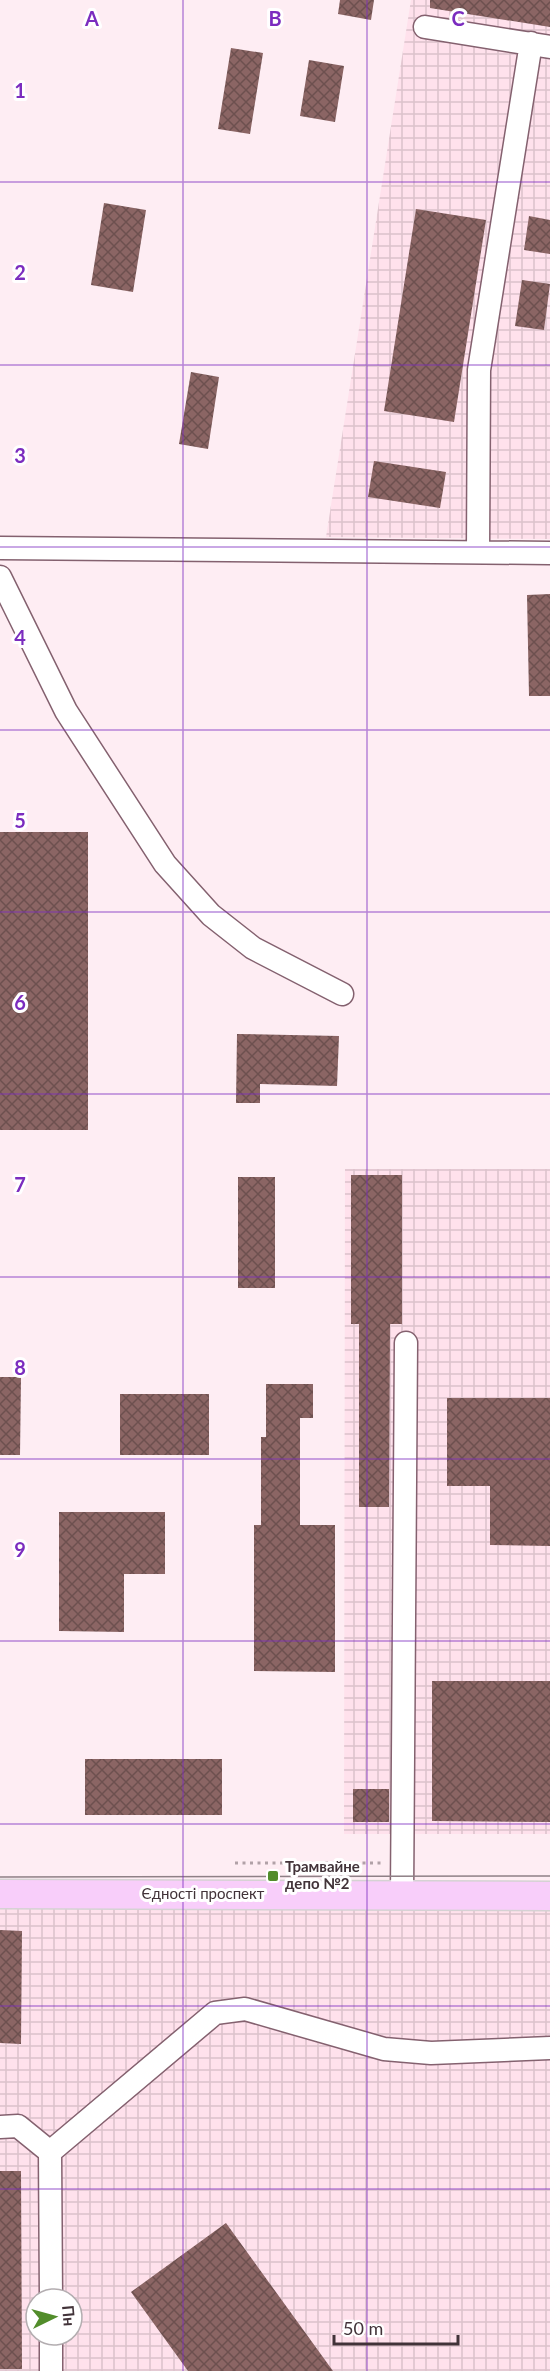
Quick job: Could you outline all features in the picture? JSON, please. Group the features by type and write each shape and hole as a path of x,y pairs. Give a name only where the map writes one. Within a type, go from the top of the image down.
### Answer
{"main road":[{"name":"Єдності проспект","path":"0,1894 550,1896"}],"lane":[{"path":"425,27 541,45 480,370 478,552"},
{"path":"0,548 550,553"},
{"path":"0,577 66,711 165,864 211,915 254,948 342,994"},
{"path":"402,1896 406,1343"},
{"path":"50,2152 215,2013 245,2009 384,2049 431,2053 550,2048"},
{"path":"0,2127 18,2127 50,2152"},
{"path":"50,2152 51,2287"},
{"path":"51,2347 51,2371"}],"path":[{"path":"235,1863 402,1863"}],"shaded area":[{"path":"411,0 550,0 550,539 326,537"},
{"path":"345,1169 550,1169 550,1834 344,1834"},
{"path":"0,1905 550,1907 550,2371 0,2371"}],"building":[{"path":"340,0 374,0 371,20 338,14"},
{"path":"430,0 550,0 550,27 430,8"},
{"path":"231,48 263,53 250,134 218,129"},
{"path":"309,60 344,66 335,122 300,116"},
{"path":"104,203 146,210 133,292 91,285"},
{"path":"416,209 486,220 454,422 384,411"},
{"path":"529,216 550,220 550,254 524,250"},
{"path":"522,280 550,284 544,330 515,326"},
{"path":"191,372 219,377 208,449 179,444"},
{"path":"374,461 446,472 440,508 368,497"},
{"path":"550,594 550,696 529,696 527,595"},
{"path":"0,832 88,832 88,1130 0,1130"},
{"path":"237,1034 339,1036 337,1086 260,1084 260,1103 236,1103"},
{"path":"351,1175 402,1175 402,1324 390,1324 389,1507 359,1507 359,1324 351,1324"},
{"path":"238,1177 275,1177 275,1288 238,1288"},
{"path":"0,1377 21,1377 20,1455 0,1455"},
{"path":"266,1384 313,1384 313,1418 300,1418 300,1525 335,1525 335,1672 254,1671 254,1525 261,1525 261,1437 266,1437"},
{"path":"120,1394 209,1394 209,1455 120,1455"},
{"path":"447,1398 550,1398 550,1546 490,1545 490,1486 447,1486"},
{"path":"59,1512 165,1512 165,1574 124,1574 124,1632 59,1631"},
{"path":"432,1681 550,1681 550,1822 432,1821"},
{"path":"85,1759 222,1759 222,1815 85,1815"},
{"path":"353,1789 389,1789 389,1822 353,1822"},
{"path":"0,1930 22,1931 21,2044 0,2043"},
{"path":"0,2171 21,2171 22,2369 0,2369"},
{"path":"226,2223 333,2371 188,2371 131,2292"}],"tram line":[{"path":"0,1877 550,1876"}],"place":[{"name":"Трамвайне депо №2","path":"273,1876"}]}
